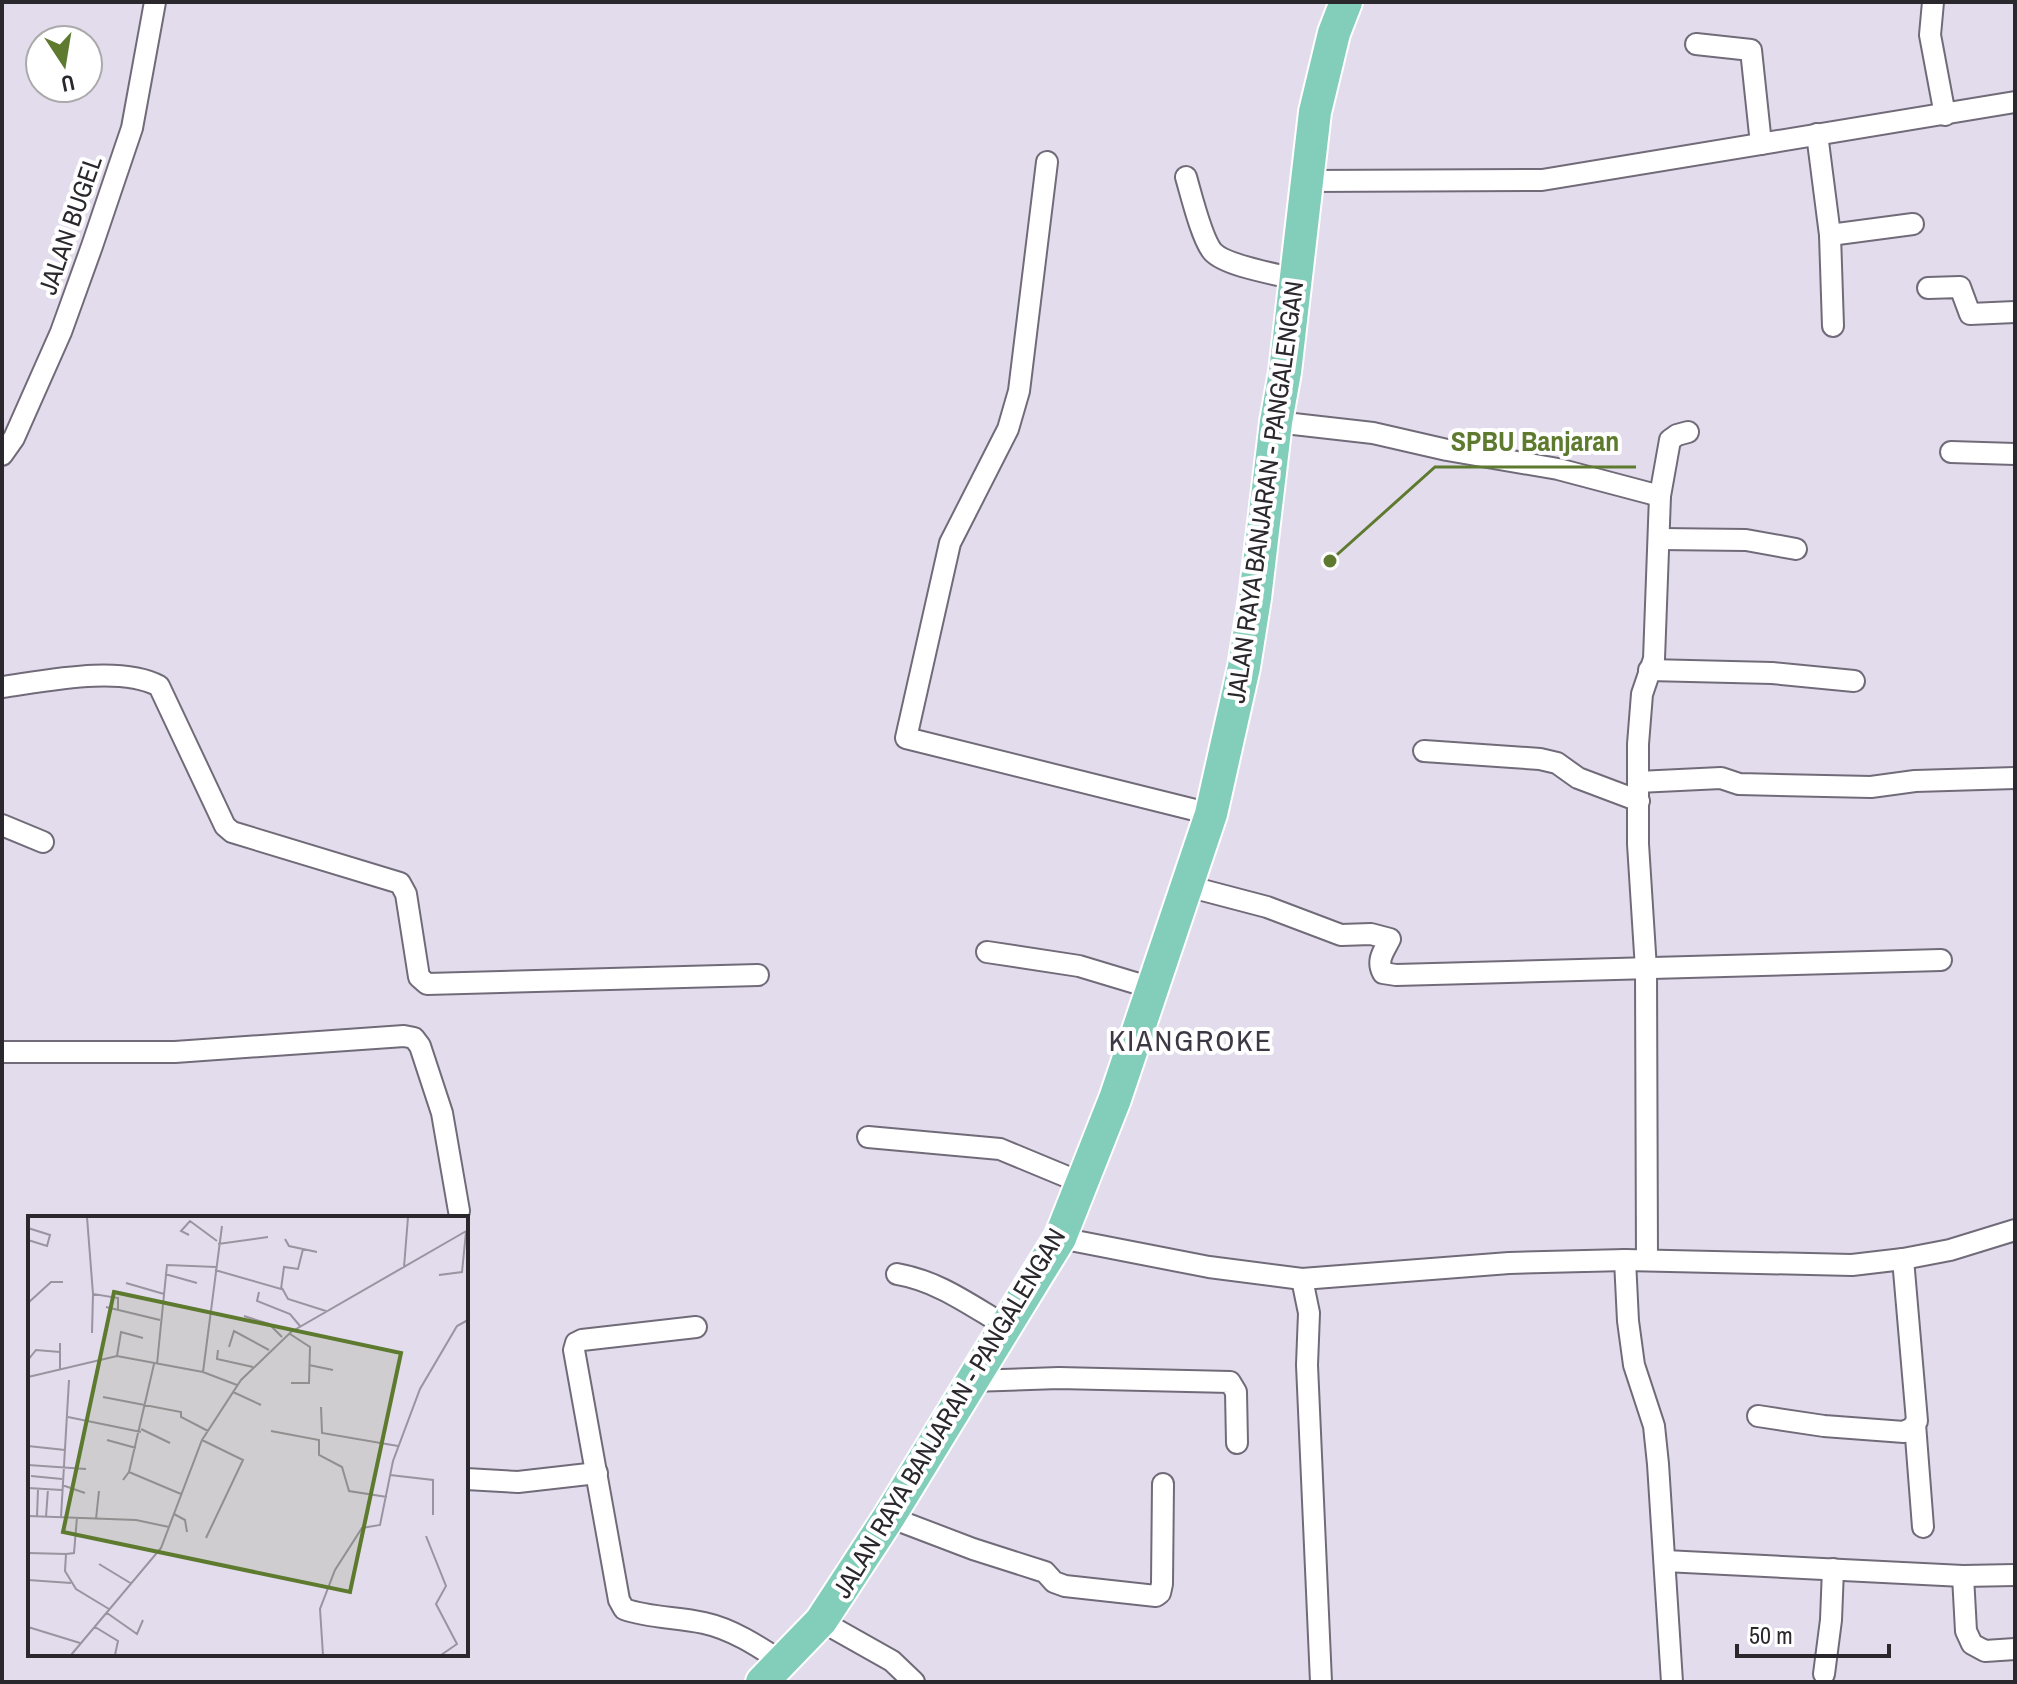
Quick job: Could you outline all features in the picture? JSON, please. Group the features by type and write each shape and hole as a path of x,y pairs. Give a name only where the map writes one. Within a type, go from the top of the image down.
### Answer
{"main road":[{"name":"JALAN RAYA BANJARAN - PANGALENGAN","path":"772,1672 821,1621 889,1517 1060,1238 1115,1099 1211,814 1244,667 1285,372 1315,112 1334,33 1346,2"}],"street":[{"name":"JALAN BUGEL","path":"2,455 14,438 61,332 132,128 155,2"},
{"path":"1933,2 1930,35 1945,115"},
{"path":"1696,44 1751,50 1761,144"},
{"path":"1308,181 1542,180 2015,102"},
{"path":"1817,134 1830,235 1833,326"},
{"path":"1047,162 1019,391 1008,429 950,543 906,738 1211,814"},
{"path":"1186,177 1207,242 1214,254 1296,279"},
{"path":"1830,235 1913,224"},
{"path":"1928,288 1960,287 1970,314 2015,312"},
{"path":"1276,422 1373,433 1447,450 1558,469 1660,496"},
{"path":"1647,1260 1646,969 1638,844 1638,744 1642,694 1654,659 1660,496 1670,440 1688,432"},
{"path":"1951,452 2015,454"},
{"path":"1660,539 1746,540 1796,549"},
{"path":"1649,670 1772,673 1854,681"},
{"path":"2,687 90,676 126,678 159,686 225,826 232,832 400,883 406,894 419,977 427,984 758,975"},
{"path":"1424,751 1540,759 1557,763 1578,778 1639,792 1721,778 1739,784 1871,787 1915,781 2015,778"},
{"path":"2,825 43,842"},
{"path":"1187,886 1267,907 1341,935 1371,934 1390,939 1380,966 1383,973 1396,975 1941,960"},
{"path":"987,952 1079,966 1152,988"},
{"path":"2,1052 175,1052 404,1036 414,1038 420,1046 442,1113 459,1211"},
{"path":"868,1137 1000,1149 1082,1183"},
{"path":"1060,1238 1209,1267 1302,1279 1509,1263 1625,1260 1852,1265 1950,1250 2015,1230"},
{"path":"1903,1259 1923,1527"},
{"path":"1625,1260 1634,1365 1654,1426 1672,1682"},
{"path":"897,1274 939,1285 1006,1326"},
{"path":"1302,1279 1309,1313 1307,1365 1321,1682"},
{"path":"696,1327 576,1343 574,1350 618,1593 624,1609 707,1623 755,1644 772,1672"},
{"path":"971,1381 1059,1378 1230,1382 1236,1392 1237,1443"},
{"path":"1758,1416 1824,1426 1904,1432 1915,1424"},
{"path":"468,1479 518,1482 597,1473"},
{"path":"889,1517 1045,1572 1054,1582 1065,1586 1156,1596 1162,1584 1163,1484"},
{"path":"1665,1561 1963,1576 2015,1575"},
{"path":"1824,1674 1833,1569"},
{"path":"1963,1576 1966,1631 1972,1644 1985,1651 2015,1649"},
{"path":"821,1621 892,1661 914,1682"}],"place":[{"name":"SPBU Banjaran","path":"1330,561"}],"district":[{"name":"KIANGROKE","path":"1191,1041"}]}
